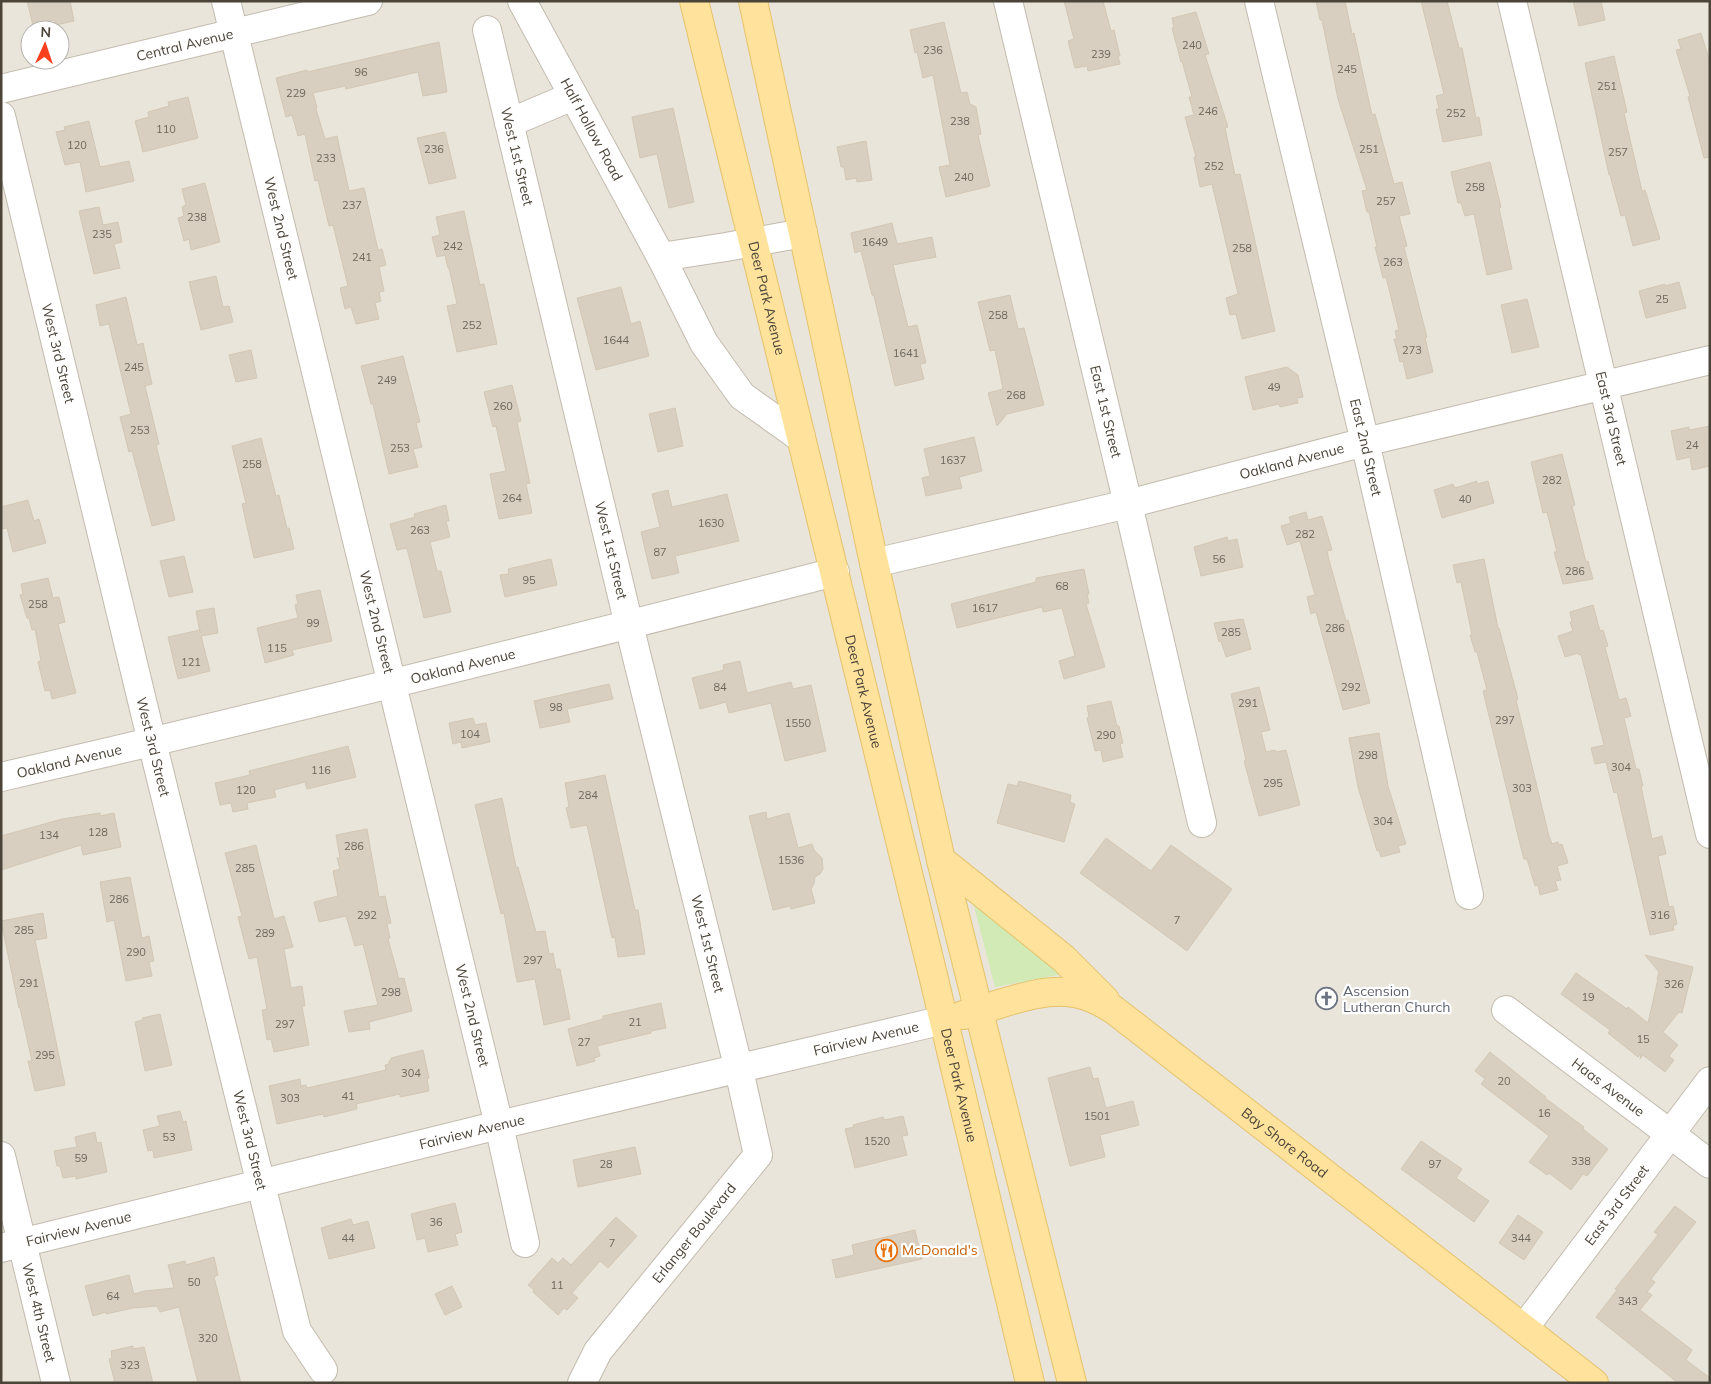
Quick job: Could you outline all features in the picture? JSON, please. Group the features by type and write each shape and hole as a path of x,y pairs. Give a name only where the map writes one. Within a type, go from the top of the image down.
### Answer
{"main road":[{"name":"Deer Park Avenue","path":"694,1 944,1020 1030,1383"},
{"path":"753,1 874,563 941,860 1072,1383"},
{"path":"941,860 1064,958 1114,1010"},
{"name":"Bay Shore Road","path":"944,1020 1048,992 1081,994 1091,997 1114,1010 1594,1383"}],"street":[{"name":"West 2nd Street","path":"226,1 390,684 499,1125 525,1243"},
{"name":"Central Avenue","path":"1,89 368,1"},
{"name":"Half Hollow Road","path":"522,1 661,257 704,343 742,396 801,438"},
{"name":"East 1st Street","path":"1008,1 1202,823"},
{"name":"East 2nd Street","path":"1259,1 1365,442 1469,895"},
{"name":"East 3rd Street","path":"1512,1 1580,280 1602,384 1710,834"},
{"name":"West 1st Street","path":"488,30 628,625 739,1070"},
{"path":"510,123 573,96"},
{"name":"West 3rd Street","path":"1,116 297,1331 323,1370"},
{"path":"661,257 803,233"},
{"name":"Oakland Avenue","path":"874,563 1128,504 1365,442 1602,384 1710,360"},
{"name":"Oakland Avenue","path":"1,777 390,684 835,572"},
{"name":"Haas Avenue","path":"1506,1010 1710,1164"},
{"name":"Fairview Avenue","path":"12,1245 499,1125 739,1070 944,1020"},
{"name":"Erlanger Boulevard","path":"582,1383 598,1352 758,1155 739,1070"},
{"name":"East 3rd Street","path":"1524,1328 1710,1082"},
{"name":"West 4th Street","path":"1,1156 12,1245 56,1383"}],"shaded area":[{"path":"1,1 1710,1 1710,1383 1,1383"}],"green space":[{"path":"973,902 1063,974 995,987"}],"building":[{"path":"27,1 70,1 74,21 32,20"},
{"path":"1064,1 1103,1 1111,31 1114,30 1120,64 1088,71 1087,66 1075,68 1068,41 1074,39"},
{"path":"1316,1 1345,1 1372,115 1375,114 1394,184 1402,182 1410,214 1399,216 1407,246 1404,247 1427,337 1425,338 1433,372 1407,379 1403,361 1400,362 1394,339 1397,339 1395,331 1399,330 1386,277 1383,278 1369,212 1367,212 1362,191 1367,190 1338,99 1322,20 1320,20"},
{"path":"1421,1 1447,1 1459,48 1462,48 1476,118 1479,117 1482,135 1443,142 1436,109 1439,109 1436,96 1444,94"},
{"path":"1573,1 1601,1 1605,20 1579,26"},
{"path":"1196,12 1209,54 1205,55 1228,127 1225,128 1235,175 1240,174 1275,331 1242,339 1236,314 1230,315 1226,298 1238,294 1212,184 1200,187 1194,157 1196,157 1185,117 1194,115 1189,97 1192,97 1172,28 1174,28 1172,18"},
{"path":"944,22 961,93 967,92 970,104 976,107 981,134 978,135 990,186 946,197 939,167 950,165 933,75 923,78 910,30"},
{"path":"1701,33 1710,62 1710,157 1704,158 1688,97 1690,96 1676,50 1681,49 1678,40"},
{"path":"439,42 447,92 423,96 418,72 346,89 345,86 313,93 325,139 337,136 349,191 364,188 378,250 382,249 386,265 379,267 384,291 379,292 381,301 375,303 379,319 356,324 351,307 345,309 340,288 348,286 333,225 329,226 318,180 315,181 305,134 298,136 292,115 286,117 276,78"},
{"path":"1614,56 1627,112 1624,113 1642,191 1645,190 1660,239 1633,246 1625,215 1621,216 1609,175 1585,63"},
{"path":"188,97 198,138 143,152 135,121 149,117 148,112 169,106 168,102"},
{"path":"673,108 694,202 669,208 657,154 640,158 632,117"},
{"path":"89,121 100,167 129,161 134,181 86,192 80,162 65,165 56,132 65,130 64,127"},
{"path":"445,132 456,178 429,184 417,138"},
{"path":"866,141 872,180 857,182 856,178 846,180 837,147"},
{"path":"1490,162 1501,207 1499,208 1512,269 1487,275 1474,214 1465,216 1461,203 1458,203 1451,172"},
{"path":"205,183 220,242 191,250 189,239 184,241 178,218 184,216 182,207 186,205 182,189"},
{"path":"99,207 103,225 118,222 122,242 114,244 120,268 94,274 79,211"},
{"path":"464,211 480,285 484,284 497,344 457,352 447,306 457,304 445,255 437,257 432,237 440,235 436,217"},
{"path":"892,223 897,244 932,237 936,257 893,265 908,327 917,325 926,363 920,364 924,379 895,386 874,296 872,295 861,251 855,253 851,233"},
{"path":"216,276 223,307 229,306 233,322 201,330 189,282"},
{"path":"1679,282 1686,308 1646,318 1639,291"},
{"path":"621,287 631,324 640,321 649,356 596,370 577,298"},
{"path":"1010,295 1018,329 1024,328 1044,405 1007,414 997,426 988,393 1003,389 995,350 990,351 978,302"},
{"path":"126,297 137,345 143,343 152,384 145,386 159,444 156,445 175,520 152,526 132,451 129,452 120,417 131,414 109,324 100,326 96,305"},
{"path":"1527,299 1539,347 1512,353 1501,305"},
{"path":"251,350 257,378 236,382 229,355"},
{"path":"403,356 420,422 416,423 422,447 413,449 418,467 389,474 373,404 371,404 361,366"},
{"path":"1287,367 1298,375 1303,397 1297,398 1298,403 1280,407 1279,404 1253,410 1245,377"},
{"path":"512,385 521,421 517,422 530,483 526,484 532,513 499,519 490,474 506,471 496,426 493,427 484,392"},
{"path":"675,408 683,446 658,452 649,414"},
{"path":"1710,426 1710,466 1692,470 1690,457 1677,460 1671,431 1689,427 1689,430"},
{"path":"974,437 982,471 959,477 962,488 926,496 922,478 930,476 924,449"},
{"path":"261,438 276,496 279,495 294,549 254,558 242,504 246,503 232,446"},
{"path":"1562,454 1575,505 1572,506 1586,562 1588,561 1593,579 1563,584 1554,552 1557,552 1547,512 1543,513 1531,462"},
{"path":"1477,481 1477,484 1488,481 1494,503 1442,518 1434,490 1453,484 1455,488"},
{"path":"668,490 672,507 727,494 739,541 675,556 679,573 652,579 641,532 660,527 652,494"},
{"path":"28,500 34,521 39,519 46,543 13,552 7,528 1,529 1,507"},
{"path":"446,505 449,521 446,521 450,537 430,542 437,571 441,571 451,612 424,618 407,548 397,550 390,524 415,517 414,514"},
{"path":"1306,512 1308,520 1322,516 1332,550 1327,551 1329,560 1346,621 1348,620 1370,703 1343,710 1316,612 1311,614 1307,597 1315,595 1300,541 1287,545 1281,526 1291,523 1289,517"},
{"path":"1227,537 1228,541 1237,539 1243,567 1201,576 1194,547"},
{"path":"184,556 193,592 169,597 160,561"},
{"path":"551,559 557,585 505,597 500,575 509,574 508,569"},
{"path":"1484,559 1498,628 1518,699 1516,700 1549,836 1552,844 1558,842 1559,845 1562,844 1568,863 1557,866 1561,880 1555,881 1558,890 1540,895 1538,885 1535,886 1527,859 1524,859 1520,844 1483,691 1487,690 1477,652 1475,652 1470,635 1472,635 1461,582 1457,583 1453,565"},
{"path":"1084,569 1089,594 1087,594 1089,603 1086,604 1105,667 1064,679 1059,661 1075,656 1062,608 1043,612 1042,607 957,628 951,604 1036,582 1036,578"},
{"path":"48,578 53,598 59,597 65,622 58,624 76,693 52,699 50,690 45,691 38,662 41,661 35,629 32,630 20,595 23,594 21,584"},
{"path":"320,590 332,641 292,650 294,655 265,663 257,628 298,618 295,605 298,604 296,595"},
{"path":"1593,605 1600,631 1603,630 1608,646 1605,647 1619,700 1626,698 1631,716 1624,718 1636,769 1639,769 1643,786 1641,786 1652,839 1662,836 1666,854 1658,856 1669,907 1673,906 1677,924 1673,926 1674,930 1650,935 1617,792 1614,793 1606,762 1595,764 1591,748 1604,745 1581,654 1579,655 1578,653 1565,657 1558,636 1573,631 1570,622 1572,622 1570,612"},
{"path":"214,608 218,633 201,636 210,671 178,679 168,637 199,630 196,611"},
{"path":"1243,619 1251,649 1226,657 1221,641 1219,642 1214,623"},
{"path":"740,661 747,693 791,682 793,689 811,685 826,751 785,761 771,703 729,713 726,702 700,709 692,678 724,670 723,665"},
{"path":"609,684 613,699 567,709 570,722 540,728 534,701"},
{"path":"1259,687 1270,730 1261,732 1266,752 1286,750 1300,805 1259,816 1244,761 1246,760 1231,694"},
{"path":"1111,701 1123,743 1120,744 1123,757 1103,762 1101,750 1095,751 1087,718 1089,717 1087,706"},
{"path":"473,718 475,725 486,723 490,742 462,748 461,742 453,744 449,723"},
{"path":"1379,733 1388,786 1406,844 1398,846 1400,852 1381,857 1379,850 1377,851 1358,787 1349,738"},
{"path":"348,746 356,777 307,789 305,782 274,790 276,797 247,803 248,809 233,812 231,803 220,805 215,783 250,775 249,771"},
{"path":"605,775 635,910 638,910 645,954 618,957 615,937 612,938 587,825 571,828 566,808 569,807 565,783"},
{"path":"1019,781 1071,795 1070,802 1075,804 1064,842 997,823 1008,784 1017,786"},
{"path":"502,798 516,867 518,867 536,932 545,931 549,954 553,953 556,969 560,969 570,1019 544,1025 535,979 517,982 504,913 501,914 475,805"},
{"path":"766,812 767,819 789,813 798,848 812,844 814,850 822,858 823,869 815,877 811,889 815,903 791,909 790,906 773,910 749,816"},
{"path":"100,813 100,816 114,813 121,847 83,855 81,845 1,870 1,836 62,819"},
{"path":"367,829 379,897 385,896 391,923 387,924 390,938 388,939 399,979 404,978 412,1011 369,1022 370,1029 349,1032 344,1011 378,1005 363,944 355,946 346,916 319,922 314,902 338,896 333,871 340,869 337,858 340,858 336,835"},
{"path":"1106,838 1151,871 1171,845 1232,889 1187,951 1080,873"},
{"path":"256,845 274,919 284,916 293,947 284,949 291,988 302,986 305,1006 302,1006 309,1045 274,1052 271,1039 267,1040 262,1010 267,1009 257,957 249,959 238,917 242,916 225,853"},
{"path":"130,877 142,938 149,936 154,961 149,962 152,976 126,981 114,920 107,922 100,882"},
{"path":"43,913 47,938 35,940 65,1085 35,1091 28,1061 32,1061 1,921"},
{"path":"1645,955 1693,967 1682,1013 1679,1012 1663,1032 1678,1045 1669,1056 1674,1060 1665,1072 1643,1055 1640,1059 1641,1053 1638,1057 1608,1033 1610,1030 1561,994 1576,973 1627,1009 1628,1007 1648,1023 1659,972"},
{"path":"661,1003 666,1028 597,1046 600,1056 594,1058 595,1061 577,1066 568,1029 603,1019 603,1016"},
{"path":"160,1014 172,1065 145,1071 135,1022 143,1020 142,1018"},
{"path":"423,1050 429,1078 427,1079 429,1091 400,1097 400,1094 356,1104 357,1109 324,1117 323,1114 277,1124 269,1086 300,1079 301,1086 306,1085 307,1088 386,1070 385,1065 389,1064 391,1058"},
{"path":"1490,1052 1545,1098 1584,1127 1583,1129 1608,1149 1587,1176 1583,1174 1571,1190 1549,1173 1547,1175 1529,1162 1549,1136 1481,1084 1485,1079 1475,1071"},
{"path":"1090,1067 1093,1079 1098,1078 1106,1108 1133,1101 1139,1125 1100,1135 1105,1157 1070,1166 1048,1078"},
{"path":"180,1111 183,1122 186,1121 192,1150 154,1158 153,1150 148,1151 143,1130 160,1126 157,1116"},
{"path":"903,1116 908,1135 902,1136 907,1155 855,1168 845,1129 883,1117 885,1120"},
{"path":"95,1132 97,1143 101,1142 107,1172 76,1179 76,1176 63,1178 60,1166 57,1166 54,1151 77,1147 75,1137"},
{"path":"1421,1141 1462,1169 1456,1178 1489,1201 1474,1222 1401,1169"},
{"path":"635,1147 641,1174 578,1187 573,1160"},
{"path":"455,1203 462,1232 455,1234 458,1245 428,1252 425,1238 417,1240 411,1214"},
{"path":"1675,1206 1696,1222 1651,1279 1655,1282 1647,1292 1652,1295 1640,1310 1692,1350 1686,1360 1710,1378 1710,1383 1678,1383 1596,1317 1617,1290 1615,1289 1658,1235 1654,1232"},
{"path":"1518,1215 1543,1232 1524,1260 1499,1243"},
{"path":"616,1217 637,1236 608,1268 600,1261 572,1293 578,1298 567,1310 564,1308 558,1315 528,1285 552,1258 558,1263 563,1258 571,1265"},
{"path":"351,1219 353,1225 368,1221 375,1248 329,1259 321,1228"},
{"name":"McDonald's","path":"915,1230 922,1259 836,1278 832,1260 854,1255 852,1245"},
{"path":"214,1257 218,1275 214,1277 241,1383 198,1383 179,1307 160,1312 157,1306 133,1308 93,1316 85,1286 129,1275 134,1294 174,1288 168,1265 185,1261 186,1265"},
{"path":"452,1286 462,1307 445,1315 435,1294"},
{"path":"133,1346 133,1349 144,1347 153,1383 115,1383 109,1359 112,1358 111,1351"}],"place":[{"name":"Ascension Lutheran Church","path":"1327,999"},
{"name":"McDonald's","path":"886,1250"}]}
